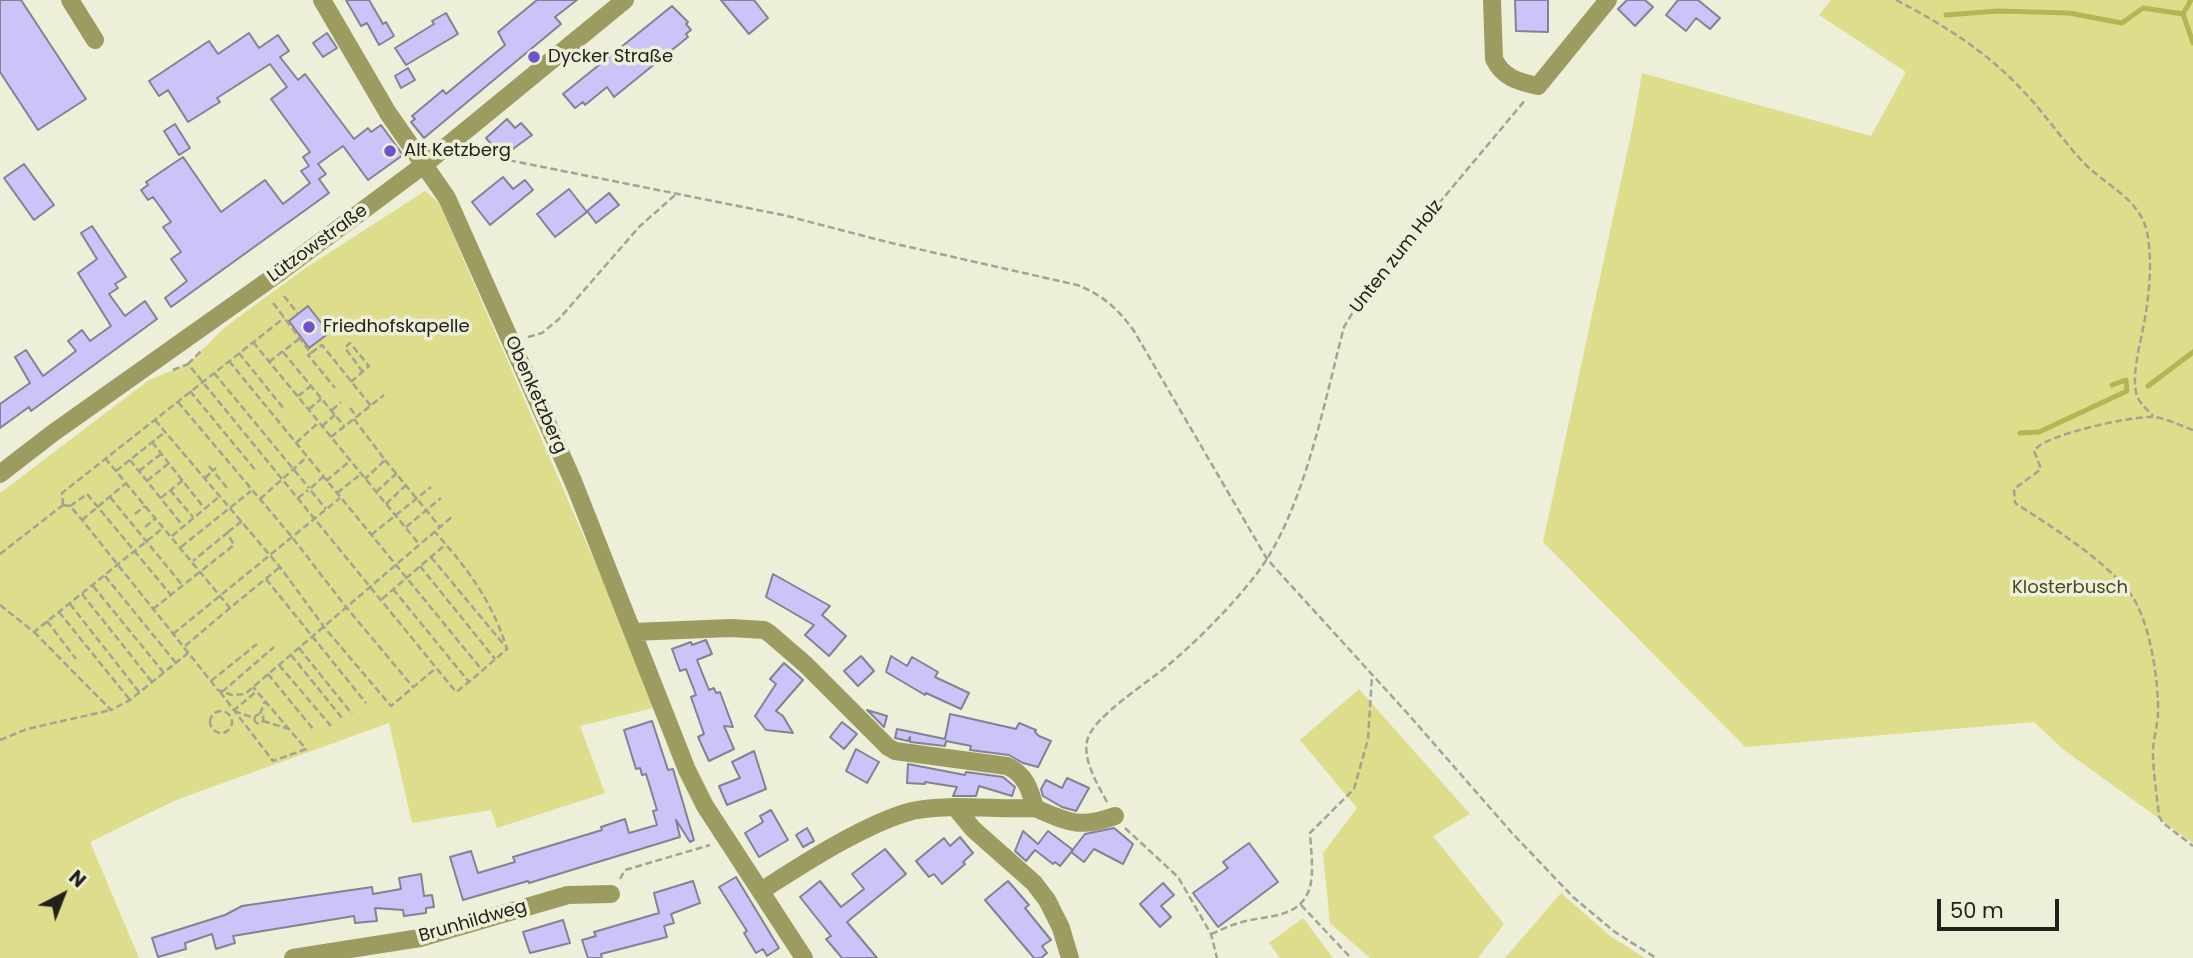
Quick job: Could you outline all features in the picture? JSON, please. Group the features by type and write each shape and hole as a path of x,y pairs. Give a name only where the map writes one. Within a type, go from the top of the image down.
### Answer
{"street":[{"path":"70,0 95,40"},
{"path":"322,0 388,113 425,164"},
{"name":"Lützowstraße","path":"0,474 52,433 276,275 453,143 625,0"},
{"path":"1492,0 1494,59 1497,66 1516,81 1538,86 1608,0"},
{"name":"Obenketzberg","path":"425,164 447,198 577,490 687,770 726,840 804,958"},
{"path":"633,632 731,628 764,630 805,663 888,747 895,751 1007,766 1016,770 1027,783 1035,808"},
{"path":"761,891 850,838 912,811 955,807 1035,808 1068,823 1080,825 1115,816"},
{"path":"955,807 973,829 1034,883 1048,900 1061,928 1070,958"},
{"name":"Brunhildweg","path":"293,958 361,953 568,895 611,894"}],"path":[{"path":"1896,0 1973,46 2024,92 2086,165 2127,198 2146,229 2150,264 2147,309 2134,380 2138,400 2153,416 2193,430"},
{"name":"Unten zum Holz","path":"1115,816 1092,771 1087,755 1090,732 1216,620 1267,559 1286,524 1302,479 1345,327 1353,310 1365,292 1538,86"},
{"path":"453,143 468,152 783,215 887,242 1077,285 1096,293 1118,310 1134,331 1267,559 1512,833 1573,897 1615,932 1656,958"},
{"path":"512,341 542,333 559,319 639,227 675,195"},
{"path":"284,296 298,314"},
{"path":"274,303 311,353"},
{"path":"63,505 62,493 284,318"},
{"path":"269,362 299,339"},
{"path":"319,341 371,406"},
{"path":"253,342 419,544"},
{"path":"351,382 363,372 369,366 350,343 345,348 363,372"},
{"path":"322,345 308,355 335,388"},
{"path":"283,352 344,426"},
{"path":"239,354 284,410"},
{"path":"229,361 482,670"},
{"path":"141,370 148,379 188,364 456,692 507,649"},
{"path":"214,373 326,509"},
{"path":"298,396 311,386"},
{"path":"190,391 257,472"},
{"path":"331,437 384,395"},
{"path":"309,409 321,399"},
{"path":"178,402 413,687"},
{"path":"332,411 341,402"},
{"path":"351,408 355,418 386,460 440,527"},
{"path":"296,443 335,415"},
{"path":"2153,416 2085,429 2045,441 2035,447 2040,470 2014,489 2015,503 2065,536 2097,562 2129,591 2136,603 2148,635 2156,687 2158,714 2153,753 2159,816 2163,823 2193,846"},
{"path":"155,419 242,521 391,706 436,667"},
{"path":"116,471 165,432"},
{"path":"152,442 205,509"},
{"path":"139,471 161,454"},
{"path":"259,499 307,457"},
{"path":"105,458 230,608"},
{"path":"130,460 183,526"},
{"path":"365,479 386,460"},
{"path":"298,498 350,461"},
{"path":"147,481 169,463"},
{"path":"209,466 228,489"},
{"path":"205,478 215,470"},
{"path":"337,493 361,474"},
{"path":"376,492 397,474"},
{"path":"160,498 183,480"},
{"path":"82,520 127,484"},
{"path":"386,504 406,485"},
{"path":"372,535 430,487"},
{"path":"170,490 194,518"},
{"path":"181,547 251,491"},
{"path":"70,506 87,494 171,595"},
{"path":"172,536 220,496"},
{"path":"110,497 183,586"},
{"path":"173,634 340,498"},
{"path":"405,528 441,498"},
{"path":"0,554 63,505 70,506 220,691 273,761 306,749 253,687"},
{"path":"135,514 145,506"},
{"path":"229,715 253,687 453,516"},
{"path":"145,527 155,519"},
{"path":"193,561 242,521"},
{"path":"34,632 163,528"},
{"path":"435,532 482,589 499,622 507,649"},
{"path":"153,609 234,545 227,533"},
{"path":"382,599 446,544"},
{"path":"431,557 507,649"},
{"path":"420,566 496,660"},
{"path":"184,647 280,568"},
{"path":"105,576 176,663"},
{"path":"266,579 366,703"},
{"path":"93,586 164,673"},
{"path":"393,589 468,682"},
{"path":"82,594 152,682"},
{"path":"70,604 140,692"},
{"path":"0,606 34,632 111,710"},
{"path":"59,612 130,700"},
{"path":"47,621 76,659"},
{"path":"211,681 257,644"},
{"path":"220,691 274,647"},
{"path":"299,648 352,714"},
{"path":"0,740 27,729 111,710 130,700 188,653"},
{"path":"291,655 342,718"},
{"path":"279,664 331,726"},
{"path":"268,674 314,730"},
{"path":"1211,934 1239,923 1284,914 1301,905 1310,889 1311,881 1310,833 1354,789 1368,739 1372,676"},
{"path":"220,691 247,696 257,691"},
{"path":"254,718 260,715 265,701"},
{"path":"234,710 254,718 257,723"},
{"path":"224,711 229,715 232,722 226,731 219,733 213,729 210,722 214,713 224,711"},
{"path":"260,715 263,721"},
{"path":"257,723 263,721 289,729"},
{"path":"253,734 257,723"},
{"path":"1115,816 1130,834 1178,877 1211,934 1217,958"},
{"path":"611,894 625,870 726,840"},
{"path":"1301,905 1351,958"}],"green space":[{"name":"Klosterbusch","path":"1831,0 2193,0 2193,843 2064,750 2034,722 1745,747 1543,542 1642,73 1871,136 1906,72 1819,15"},
{"path":"425,191 439,203 623,627 653,708 580,726 605,793 497,828 491,810 412,823 389,723 176,800 90,842 139,958 0,958 0,493 149,380 188,364 225,327 307,267"},
{"path":"1359,689 1470,814 1433,836 1504,924 1478,958 1370,958 1330,923 1323,853 1357,808 1300,740"},
{"path":"1561,893 1610,936 1645,958 1505,958"},
{"path":"1303,918 1333,958 1280,958 1269,943"}],"building":[{"path":"0,0 21,0 86,99 38,130 0,72"},
{"path":"346,0 369,0 383,24 386,22 394,36 379,45 367,23 361,26"},
{"path":"537,0 577,0 555,17 561,24 424,138 411,122 415,119 412,116 443,90 446,94 505,45 498,32"},
{"path":"721,0 754,0 768,18 749,34"},
{"path":"1515,0 1548,0 1548,32 1516,31"},
{"path":"1627,0 1645,0 1653,7 1635,26 1618,9"},
{"path":"1678,0 1698,0 1720,18 1710,29 1696,18 1686,31 1666,15"},
{"path":"672,6 688,22 686,24 691,30 686,34 688,37 614,97 607,87 585,105 583,102 575,108 563,94"},
{"path":"446,13 458,34 406,65 395,48 434,24 432,21"},
{"path":"249,33 259,48 278,35 289,51 280,57 298,80 305,74 354,139 368,128 371,132 381,125 403,155 368,180 343,146 318,164 326,174 319,179 329,193 171,307 165,298 187,281 171,259 181,252 163,227 171,222 153,197 148,200 141,190 148,185 146,182 183,157 221,212 265,180 283,204 310,183 301,171 309,166 303,157 310,152 271,99 287,87 270,64 217,98 220,102 188,122 168,90 159,96 149,81 209,41 218,54"},
{"path":"327,33 337,48 323,57 313,43"},
{"path":"408,68 415,80 401,88 395,76"},
{"path":"507,119 515,128 521,123 532,135 502,157 486,138"},
{"path":"175,124 190,148 179,155 164,131"},
{"path":"24,164 54,205 34,220 4,178"},
{"path":"503,177 513,189 525,180 533,190 490,225 472,202"},
{"path":"569,189 587,212 555,237 537,214"},
{"path":"609,193 619,205 596,223 587,211"},
{"path":"92,226 126,277 115,284 118,288 109,294 125,316 145,301 157,319 31,411 29,407 0,428 0,404 30,383 15,357 26,350 43,376 76,351 68,341 82,330 90,341 111,326 78,273 97,259 81,233"},
{"name":"Friedhofskapelle","path":"308,306 329,333 309,348 289,321"},
{"path":"773,574 830,606 822,615 846,636 829,656 805,635 814,625 766,597"},
{"path":"706,640 712,654 697,660 709,690 714,688 716,693 720,692 733,727 724,726 734,749 709,761 698,737 704,734 691,697 696,695 686,669 680,671 672,649"},
{"path":"861,656 874,671 858,686 844,671"},
{"path":"891,656 907,666 912,657 938,672 935,677 969,693 961,709 926,693 925,695 886,672"},
{"path":"784,663 803,680 776,711 783,716 793,733 766,730 755,716 776,684 770,679"},
{"path":"867,710 887,716 884,727"},
{"path":"950,714 1016,729 1019,723 1036,730 1039,736 1051,741 1038,767 1009,755 970,750 971,746 946,741 945,746 910,742 910,737 908,741 895,738 897,729 945,739"},
{"path":"652,721 668,770 673,769 694,840 690,842 676,820 680,837 463,900 450,857 471,851 478,873 515,862 513,857 602,830 601,827 625,819 629,833 657,825 653,811 657,810 646,774 642,775 640,768 636,769 624,730"},
{"path":"842,722 857,734 844,749 830,737"},
{"path":"856,749 879,762 867,783 846,771"},
{"path":"754,751 766,789 727,805 719,786 740,778 732,762"},
{"path":"908,764 965,775 966,772 1003,777 1015,787 1012,796 979,786 976,796 953,796 957,787 925,782 907,783"},
{"path":"1067,778 1089,788 1076,811 1062,807 1043,796 1041,789 1046,780 1062,788"},
{"path":"771,810 788,840 759,857 745,833 763,822 760,816"},
{"path":"807,828 814,841 803,847 796,835"},
{"path":"1114,828 1133,844 1123,864 1094,849 1084,862 1071,852 1085,834"},
{"path":"1023,831 1038,844 1048,831 1073,850 1060,866 1035,850 1026,861 1015,851"},
{"path":"960,837 973,853 963,862 965,864 942,884 934,874 929,877 916,861 944,838 950,846"},
{"path":"1249,843 1278,882 1218,927 1193,893 1228,868 1223,862"},
{"path":"885,849 906,874 847,922 877,958 842,958 826,939 831,936 800,897 820,881 841,907 864,889 852,874"},
{"path":"421,874 424,896 432,895 434,907 426,908 426,913 404,916 403,910 375,908 377,921 355,923 354,916 233,936 235,943 216,949 212,934 185,943 186,949 158,957 152,938 225,915 242,906 372,887 373,894 401,889 399,878"},
{"path":"736,877 779,948 767,956 763,949 756,953 744,933 747,931 719,887"},
{"path":"693,881 700,903 671,914 674,923 664,926 667,937 601,954 602,958 588,958 582,940 596,936 594,932 659,913 654,893"},
{"path":"1008,881 1029,905 1025,908 1051,940 1042,946 1047,953 1041,958 1034,958 985,900"},
{"path":"1163,883 1174,895 1161,906 1171,917 1160,927 1140,904"},
{"path":"563,920 570,943 530,953 523,932"}],"waterway":[{"path":"2191,0 2183,14 2193,43"},
{"path":"1946,15 1998,11 2069,13 2122,23 2143,8 2183,14"},
{"path":"2148,386 2193,352"},
{"path":"2020,433 2039,432 2127,391 2126,380 2112,385"}],"place":[{"name":"Dycker Straße","path":"534,57"},
{"name":"Alt Ketzberg","path":"390,151"},
{"name":"Friedhofskapelle","path":"309,327"}]}
